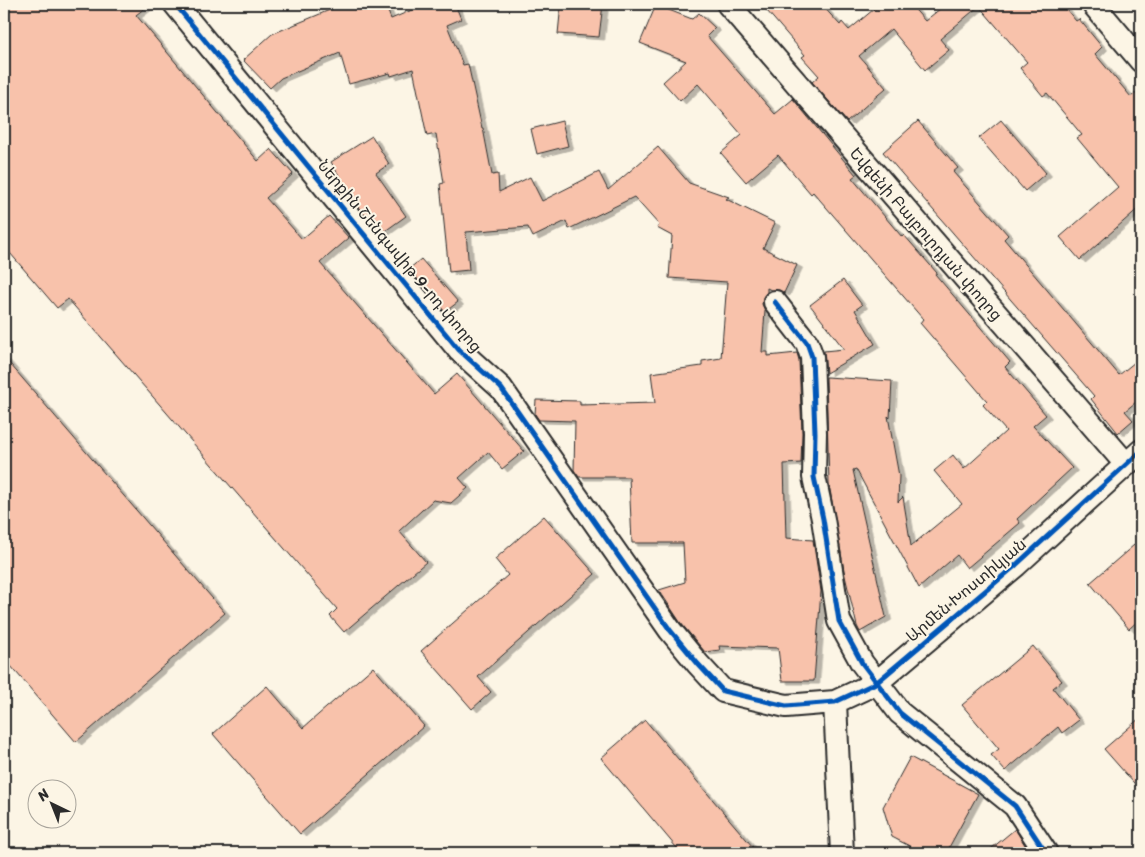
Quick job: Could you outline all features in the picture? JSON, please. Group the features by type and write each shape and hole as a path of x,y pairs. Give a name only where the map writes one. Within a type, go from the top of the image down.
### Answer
{"street":[{"name":"Ներքին Շենգավիթ 9-րդ փողոց","path":"175,4 458,350 501,388 670,630 698,664 723,691 786,706"},
{"name":"Եվգենի Բայբուրդյան փողոց","path":"728,4 1133,457"},
{"path":"1093,4 1141,61"},
{"path":"775,302 807,343 812,358 815,433 814,476 839,621 862,663 900,713 1015,806 1046,853"},
{"name":"Արմեն Խոստիկյան","path":"786,706 835,702 876,683 1016,565 1133,457"},
{"path":"835,702 842,853"}],"building":[{"path":"4,4 150,4 136,15 258,161 271,149 293,174 266,198 302,239 329,216 349,238 320,263 434,394 457,374 524,451 502,469 488,452 459,478 468,488 451,503 433,500 399,531 426,562 344,632 330,616 337,609 68,299 57,308 4,246"},
{"path":"344,4 385,4 391,19 426,4 455,4 461,19 447,25 463,65 468,64 492,175 498,174 499,192 530,177 542,201 599,172 608,190 658,147 689,183 729,197 726,199 775,223 763,248 797,265 784,293 767,288 767,292 763,297 762,304 765,311 762,352 768,352 768,356 797,353 799,360 802,433 801,463 784,464 786,538 813,540 821,591 814,681 782,681 778,648 719,646 720,650 705,652 680,622 659,590 685,582 683,543 632,543 629,477 579,477 574,470 575,421 539,420 535,414 536,400 580,401 580,405 655,403 651,373 702,366 702,361 721,358 727,282 669,278 672,236 657,228 659,225 634,197 569,229 566,221 533,237 528,227 466,232 469,270 449,272 440,184 444,183 436,134 427,136 413,69 391,76 390,73 349,84 340,53 281,78 270,88 243,60 272,34"},
{"path":"561,4 603,4 599,37 558,34"},
{"path":"761,4 821,4 840,25 842,22 849,30 880,4 910,4 925,21 946,4 1062,4 1076,21 1079,19 1102,47 1095,54 1131,97 1141,88 1141,206 1080,260 1060,237 1118,187 1077,138 1082,135 1047,93 1043,96 1020,68 1027,62 979,6 940,39 949,50 925,70 891,29 859,56 886,88 847,122 812,82 819,76 802,57 805,55"},
{"path":"656,5 692,19 699,13 715,28 707,36 775,114 793,99 856,175 852,178 902,237 904,235 937,273 935,274 1010,362 1005,367 1046,415 1033,426 1072,468 1017,519 1020,523 967,568 957,555 919,588 856,469 853,470 886,617 860,632 845,576 829,484 826,377 892,381 890,418 888,416 899,476 898,502 903,497 911,546 962,504 934,471 953,455 964,469 1006,431 983,405 987,401 920,323 923,319 813,192 811,194 778,155 746,182 721,153 742,135 698,84 680,101 663,82 686,61 640,43"},
{"path":"1001,120 1046,173 1025,191 979,138"},
{"path":"562,121 568,146 537,154 531,129"},
{"path":"918,121 958,168 953,172 1008,235 1004,239 1119,375 1141,357 1141,398 1125,411 1133,420 1118,433 1091,399 1094,396 883,152"},
{"path":"372,136 389,164 376,173 406,216 381,234 357,206 331,162"},
{"path":"421,259 458,302 445,312 409,269"},
{"path":"843,280 862,305 855,310 875,344 826,373 824,351 844,349 810,305"},
{"path":"4,357 225,613 76,742 4,658"},
{"path":"544,516 595,574 478,677 491,692 472,709 421,651 508,575 495,559"},
{"path":"1141,539 1141,618 1129,629 1090,583"},
{"path":"1033,646 1062,681 1053,688 1079,720 1062,733 1058,727 1005,771 991,755 999,749 962,705"},
{"path":"373,667 424,726 300,834 213,734 267,686 303,728"},
{"path":"1141,717 1141,791 1104,749"},
{"path":"645,720 758,853 681,853 601,758"},
{"path":"910,757 978,794 946,853 923,853 892,837 883,807"},
{"path":"1015,829 1030,853 986,853"}],"cycle path":[{"path":"175,4 459,350 501,388 670,630 723,691 786,706 835,702 876,683 1016,565 1141,451"},
{"path":"775,302 807,343 812,357 815,433 814,477 823,519 839,621 862,663 900,713 1015,806 1046,853"}]}
